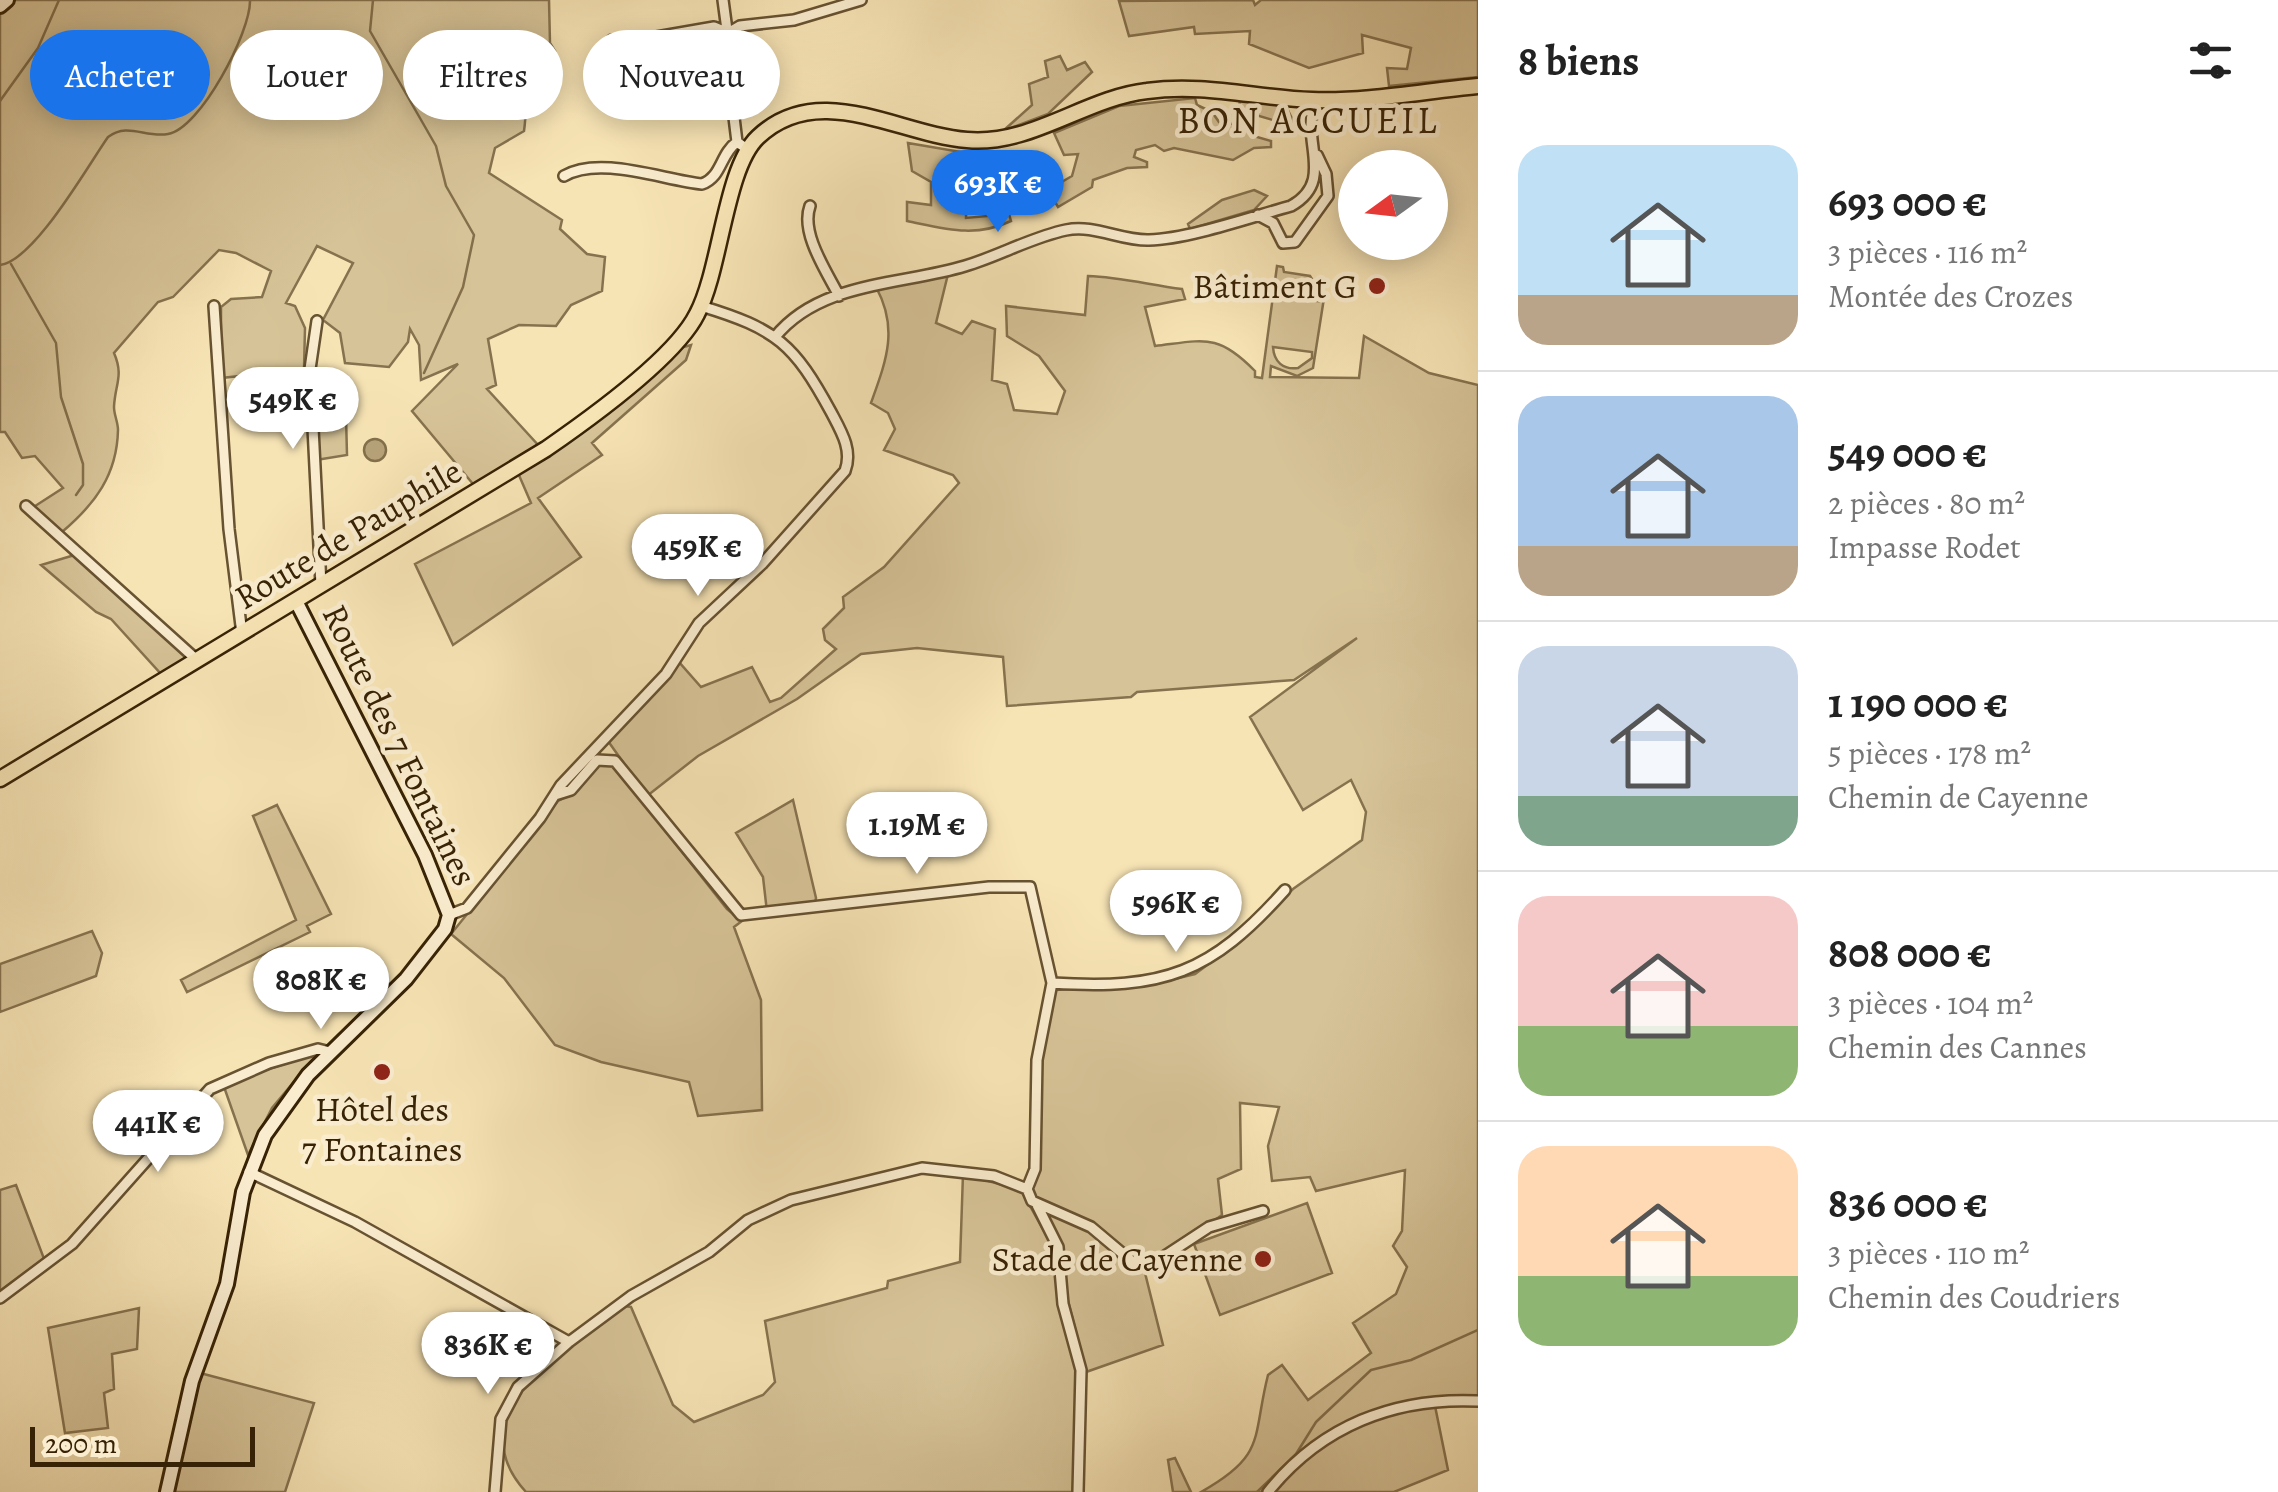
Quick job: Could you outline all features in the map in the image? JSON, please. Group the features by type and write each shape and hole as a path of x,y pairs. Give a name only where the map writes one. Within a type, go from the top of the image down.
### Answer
{"main road":[{"path":"742,146 775,124 824,111 851,112 954,139 986,141 1025,132 1115,95 1151,90 1204,88 1317,100 1478,86"},
{"name":"Route de Pauphile","path":"0,780 572,431 673,345 701,306 742,146"}],"street":[{"path":"0,6 8,0"},
{"path":"724,0 728,30"},
{"path":"732,30 794,20 861,0"},
{"path":"692,30 714,26 723,30"},
{"path":"775,338 789,322 838,296 870,285 949,271 1066,230 1153,240 1282,208 1311,190 1316,152 1312,111 1317,100"},
{"path":"564,176 582,169 652,172 702,184 716,175 726,151 742,146 738,120"},
{"path":"1253,214 1276,228 1283,243 1293,244 1328,196 1326,174 1316,152"},
{"path":"810,206 807,214 813,240 838,296"},
{"path":"1276,228 1282,208"},
{"path":"214,306 229,529 242,634"},
{"path":"449,915 467,908 555,795 666,674 700,623 762,564 844,471 848,451 841,430 805,363 775,338 701,306"},
{"path":"316,321 310,369 322,585"},
{"path":"26,506 198,661"},
{"name":"Route des 7 Fontaines","path":"167,1492 192,1381 226,1284 238,1212 250,1172 276,1116 330,1052 406,979 445,930 449,915 425,855 296,601"},
{"path":"555,795 571,790 597,760 615,760 741,914 989,887 1030,887 1052,983 1038,1060 1035,1169 1028,1189"},
{"path":"1052,983 1148,980 1190,970 1223,948 1285,890"},
{"path":"0,1298 72,1244 210,1089 269,1063 318,1049 330,1052"},
{"path":"495,1492 501,1419 508,1400 569,1342 631,1296 690,1264 748,1220 778,1204 933,1168 994,1176 1028,1189 1058,1247 1063,1304 1081,1370 1078,1492"},
{"path":"250,1172 355,1222 569,1342"},
{"path":"1037,1206 1080,1221 1135,1264 1148,1267 1209,1227 1263,1211"},
{"path":"1268,1492 1310,1448 1340,1428 1400,1406 1478,1401"}],"shaded area":[{"path":"14,0 549,0 550,30 403,30 403,120 525,120 524,131 495,148 489,173 562,220 560,229 587,254 605,257 602,291 571,305 556,326 519,325 488,339 496,385 487,389 539,446 473,484 412,411 458,364 421,380 419,345 410,329 408,342 389,367 345,363 340,333 323,320 353,263 317,246 286,303 295,306 305,328 304,369 221,378 221,307 231,299 262,297 271,271 236,253 219,250 173,297 158,302 114,353 119,374 114,407 117,446 109,475 94,499 62,532 32,508 63,488 35,456 22,458 5,432 0,432 0,13"},
{"path":"1253,0 1255,5 1261,0 1478,0 1478,77 1389,86 1387,68 1407,69 1411,48 1362,35 1363,53 1309,68 1249,44 1250,31 1195,34 1194,27 1129,36 1119,1"},
{"path":"1060,56 1067,70 1085,62 1092,72 1048,114 1003,131 1032,105 1029,84 1048,77 1045,61"},
{"path":"1195,98 1197,105 1212,112 1219,122 1234,124 1241,98 1286,106 1296,127 1256,115 1250,135 1271,141 1271,147 1254,148 1233,160 1174,148 1164,151 1155,145 1136,150 1134,157 1147,162 1147,167 1127,168 1093,180 1092,187 1058,207 1048,190 1072,176 1078,154 1064,155 1054,133 1119,106"},
{"path":"908,143 967,153 966,218 1009,214 1011,221 973,231 907,221 907,202 931,205 931,182 912,171"},
{"path":"1254,190 1267,196 1254,210 1190,229 1188,224 1222,200"},
{"path":"1277,266 1283,267 1284,272 1310,276 1324,298 1313,368 1297,376 1271,366 1270,377 1359,378 1364,336 1429,373 1478,385 1478,1396 1434,1401 1448,1470 1394,1492 1201,1492 1237,1467 1247,1455 1257,1430 1268,1375 1282,1365 1308,1400 1371,1353 1353,1323 1396,1294 1407,1267 1393,1246 1402,1231 1405,1170 1316,1191 1310,1177 1272,1181 1268,1146 1279,1107 1240,1103 1241,1169 1218,1179 1222,1215 1158,1260 1143,1264 1081,1217 1039,1202 1032,1190 1041,1058 1055,990 1154,984 1195,974 1238,942 1293,889 1362,840 1366,812 1351,780 1303,810 1250,717 1357,638 1294,680 1007,706 1003,657 917,648 861,654 797,699 698,756 647,796 608,741 678,661 701,687 752,667 770,702 781,698 836,649 825,640 823,629 844,608 843,597 884,567 959,483 953,475 884,450 895,429 888,413 871,403 888,345 887,317 876,287 948,274 936,323 962,334 972,321 995,329 992,380 1007,384 1014,410 1057,414 1065,391 1039,356 1007,336 1006,306 1085,315 1088,276 1182,289 1185,299 1145,307 1155,346 1210,342 1231,350 1255,371 1255,377 1262,378","holes":["1296,280 1312,284 1318,301 1280,297 1284,286","1273,347 1312,352 1312,358 1298,368 1288,368 1277,361"]},
{"path":"691,345 686,360 592,443 602,455 538,498 581,557 453,645 415,564 531,503 518,473 680,348"},
{"path":"346,416 347,455 316,460 316,417"},
{"path":"375,439 383,442 383,458 375,461 367,458 364,450 367,442"},
{"path":"78,554 187,657 162,675 111,619 96,612 41,565"},
{"path":"612,763 727,909 742,921 734,927 761,1000 762,1110 698,1116 689,1082 601,1062 555,1045 504,978 451,934 558,801 574,793 597,764"},
{"path":"793,800 815,903 767,912 763,877 736,833"},
{"path":"277,805 331,914 307,926 310,932 187,992 181,980 296,920 253,816"},
{"path":"92,931 102,953 96,976 0,1012 0,964"},
{"path":"318,1053 272,1108 248,1155 223,1084"},
{"path":"963,1174 1021,1190 1054,1249 1060,1307 1078,1373 1076,1492 526,1492 507,1463 503,1436 511,1410 549,1362 624,1306 631,1307 673,1405 694,1422 763,1395 775,1382 765,1321 887,1288 888,1281 960,1262"},
{"path":"16,1185 46,1264 0,1294 0,1190"},
{"name":"Stade de Cayenne","path":"1307,1203 1332,1273 1220,1315 1194,1244"},
{"path":"1046,1213 1086,1229 1145,1273 1163,1345 1086,1372"},
{"path":"139,1308 137,1349 112,1354 114,1389 104,1393 108,1428 65,1433 48,1328"},
{"path":"200,1373 314,1403 285,1492 173,1492"},
{"path":"1175,1458 1191,1492 1173,1492 1168,1460"}],"waterway":[{"path":"0,101 38,48 59,0"},
{"path":"0,265 14,260 44,231 108,137 123,131 168,134 194,115 233,55 250,0"},
{"path":"373,0 370,31 436,146 446,186 474,235 463,287 424,373"},
{"path":"11,264 56,343 61,397 83,464 83,485 76,495"},
{"path":"1257,1492 1296,1454 1316,1422 1371,1370 1411,1360 1478,1330"}],"place":[{"name":"Bâtiment G","path":"1377,286"},
{"name":"Hôtel des 7 Fontaines","path":"382,1072"},
{"name":"Stade de Cayenne","path":"1263,1259"}],"district":[{"name":"BON ACCUEIL","path":"1308,120"}]}
